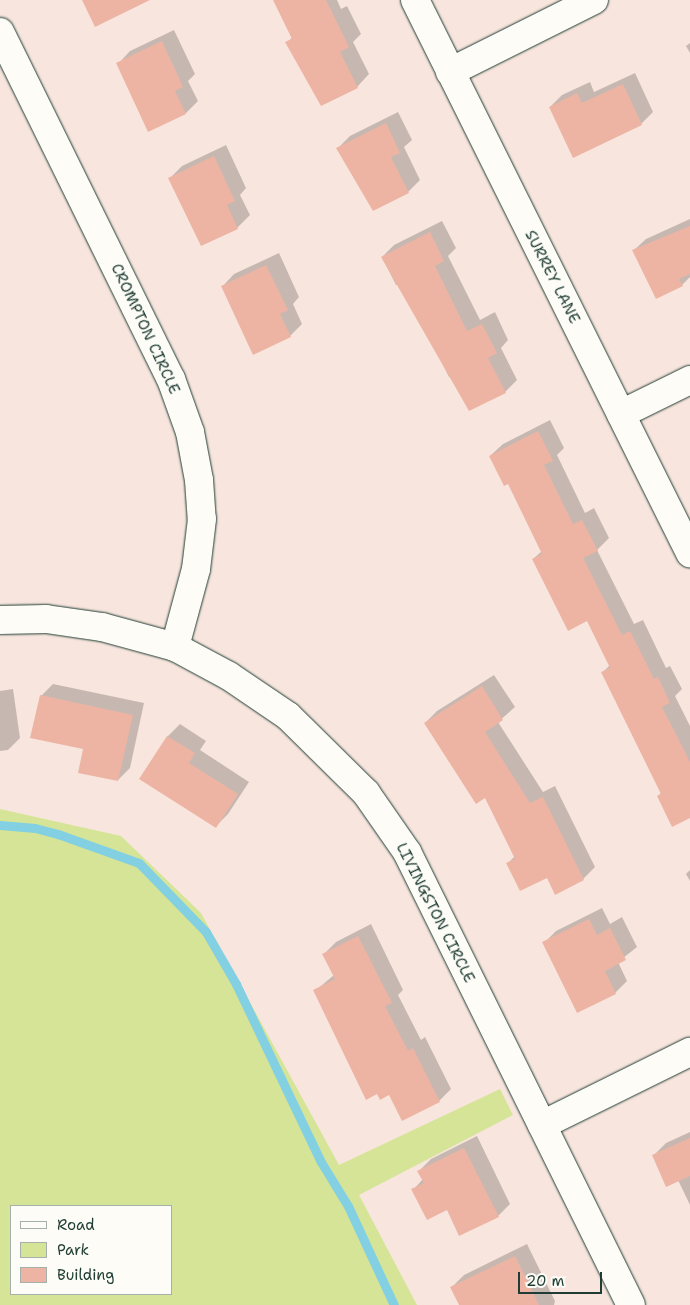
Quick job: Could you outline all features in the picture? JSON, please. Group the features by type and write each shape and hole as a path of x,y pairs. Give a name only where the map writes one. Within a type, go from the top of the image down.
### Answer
{"street":[{"name":"SURREY LANE","path":"415,0 690,553"},
{"path":"450,72 594,0"},
{"name":"CROMPTON CIRCLE","path":"0,32 171,379 190,432 199,480 202,519 196,569 175,647"},
{"path":"621,414 690,380"},
{"name":"LIVINGSTON CIRCLE","path":"0,620 46,619 102,627 175,647 228,676 288,716 366,793 407,852 631,1305"},
{"path":"542,1125 690,1052"}],"green space":[{"path":"0,809 121,836 201,913 339,1165 500,1089 513,1115 359,1195 417,1305 0,1305"}],"building":[{"path":"82,0 150,0 95,27"},
{"path":"273,0 326,0 349,47 340,52 358,88 321,106 285,42 292,39"},
{"path":"162,41 183,87 175,91 186,114 148,132 116,63"},
{"path":"623,84 642,125 573,158 549,107 577,93 582,103"},
{"path":"386,123 400,153 391,157 409,193 373,211 336,148"},
{"path":"214,156 235,201 227,205 238,229 201,246 168,178"},
{"path":"690,226 690,274 679,279 683,286 656,299 632,250"},
{"path":"430,232 444,261 435,266 467,331 482,324 497,353 488,358 506,393 469,411 381,257"},
{"path":"266,265 288,310 280,314 291,337 253,355 221,286"},
{"path":"538,431 553,461 544,465 573,524 582,520 598,551 583,558 622,635 630,631 654,679 658,677 670,703 662,707 690,762 690,818 672,827 657,796 661,794 601,672 610,668 587,621 568,631 532,559 542,554 508,484 504,486 489,456"},
{"path":"482,686 503,720 485,732 530,803 543,797 584,880 555,895 547,878 520,891 506,863 515,859 485,798 476,804 424,723"},
{"path":"40,695 133,715 118,781 78,773 83,749 30,738"},
{"path":"167,736 195,753 189,763 238,794 216,828 139,779"},
{"path":"589,919 597,935 610,928 626,960 605,971 616,994 577,1013 542,942"},
{"path":"358,936 392,1003 385,1006 408,1051 413,1048 440,1102 402,1121 389,1095 380,1100 377,1094 366,1100 313,990 335,979 322,954"},
{"path":"690,1138 690,1176 666,1187 652,1155"},
{"path":"464,1148 499,1217 459,1236 447,1210 427,1220 411,1189 424,1183 417,1171"},
{"path":"515,1256 539,1305 459,1305 450,1287"}],"waterway":[{"path":"0,825 35,828 58,834 139,863 206,932 236,984 321,1162 348,1206 394,1305"}]}
